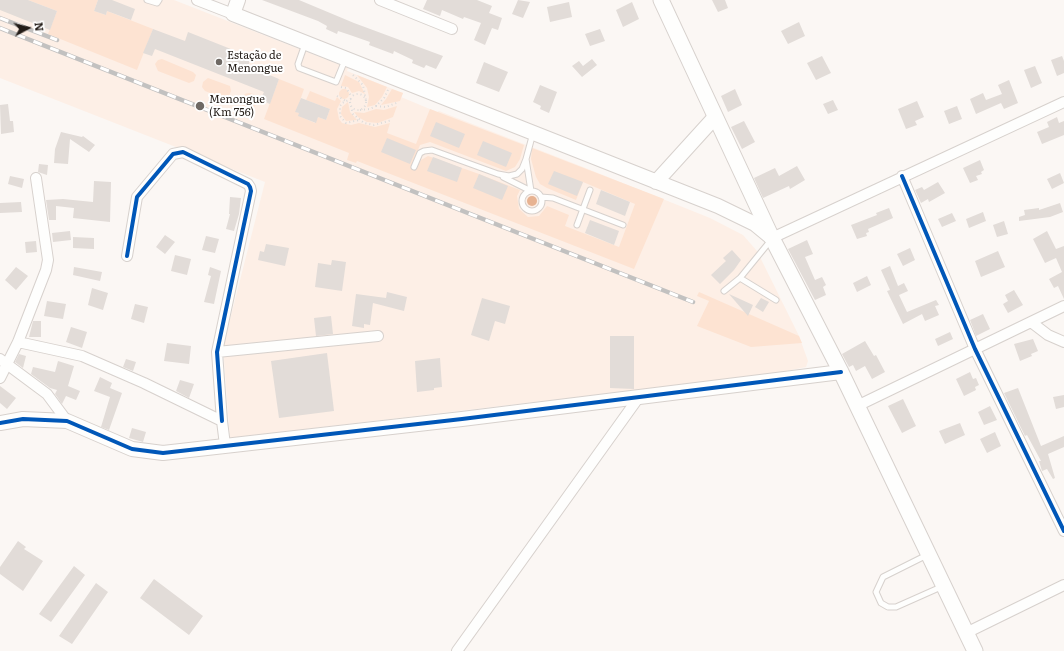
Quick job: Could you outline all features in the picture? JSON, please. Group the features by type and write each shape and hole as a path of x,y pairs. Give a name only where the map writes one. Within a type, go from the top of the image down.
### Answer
{"main road":[{"path":"661,0 772,238 841,372 975,651"}],"street":[{"path":"197,0 656,182 755,224 772,238 902,176 1064,102"},
{"path":"233,14 238,0"},
{"path":"380,0 452,29"},
{"path":"656,182 715,117"},
{"path":"127,256 137,197 173,154 183,152 248,184 252,191 217,352 225,445"},
{"path":"902,176 975,349 1064,531"},
{"path":"0,378 4,362 18,342 46,270 48,260 36,178"},
{"path":"856,406 1064,306"},
{"path":"1030,322 1048,335 1064,342"},
{"path":"217,352 378,336"},
{"path":"18,342 82,356 144,383 222,421"},
{"path":"4,362 47,394 67,421"},
{"path":"0,423 23,419 67,421 132,449 142,452 163,453 841,372"},
{"path":"457,651 639,397"},
{"path":"966,633 1064,585"}],"lane":[{"path":"147,0 155,3 159,0"},
{"path":"305,43 298,64 299,68 336,82 345,59"},
{"path":"498,174 509,176 517,174 522,169 533,133"},
{"path":"414,167 420,153 432,150 498,174 531,191 537,192 541,197 540,207 535,211 528,211 523,206 522,200 525,194 531,191"},
{"path":"526,159 531,191"},
{"path":"577,224 590,190"},
{"path":"541,197 553,198 623,225"},
{"path":"724,291 740,278 772,238"},
{"path":"740,278 776,300"},
{"path":"928,555 883,578 876,592 881,603 888,607 896,607 943,586"}],"path":[{"path":"346,73 354,75 366,91 365,106 359,110"},
{"path":"341,87 346,88 354,108 359,110 370,109 376,106 384,98 390,88"},
{"path":"359,120 350,123 343,120 339,111 342,103 351,99 356,94 362,94 366,101"},
{"path":"337,96 346,101"},
{"path":"351,99 351,110 359,120 374,125 392,120"},
{"path":"376,106 386,107 399,102"}],"shaded area":[{"path":"0,0 174,0 348,68 347,71 403,93 401,97 437,112 439,111 710,218 743,235 757,251 799,336 808,361 806,367 772,374 230,438 223,347 265,182 0,78"},
{"path":"28,0 98,0 94,11 106,15 107,11 153,29 137,70 48,34 57,11"},
{"path":"162,59 193,72 196,75 194,81 189,83 158,71 155,64 158,60"},
{"path":"345,75 359,82 365,94 359,91 352,93 348,87 341,86"},
{"path":"357,75 387,87 382,97 375,105 367,107 369,97 367,88"},
{"path":"208,78 230,86 231,91 229,96 223,98 205,91 202,87 203,82"},
{"path":"279,79 304,89 296,112 299,113 299,116 315,123 318,117 326,120 330,109 306,100 310,91 335,101 337,97 341,101 337,109 339,119 342,123 351,125 359,123 375,127 390,123 387,133 416,144 430,109 524,145 520,159 515,167 506,171 430,142 420,145 411,167 416,169 421,160 428,156 479,174 520,190 517,196 519,209 528,217 539,216 547,206 569,215 565,226 619,247 635,204 583,182 576,200 547,188 540,184 536,177 531,159 532,148 664,199 634,269 357,161 356,163 347,160 349,153 264,119"},
{"path":"342,89 346,89 348,90 348,98 342,99 339,96 339,92"},
{"path":"392,89 403,93 400,101 381,105 386,99"},
{"path":"249,93 255,95 257,101 255,107 249,109 243,107 241,101 243,95"},
{"path":"348,102 350,112 357,120 346,121 341,114 342,107"},
{"path":"397,106 393,117 378,123 367,122 358,117 354,112 364,113 376,109 384,110"},
{"path":"530,196 534,196 536,197 536,205 530,206 527,203 527,199"},
{"path":"699,292 799,336 802,343 751,347 697,326 709,301 697,296"}],"building":[{"path":"0,0 28,0 57,11 50,30 0,10"},
{"path":"98,0 112,0 135,9 131,20 107,11 106,15 94,11"},
{"path":"262,0 299,0 354,23 443,56 436,69 426,65 424,68 412,63 413,60 394,51 393,54 369,45 370,42 338,31 337,34 326,29 327,26 318,21"},
{"path":"427,0 477,0 492,6 489,13 502,18 498,30 492,28 485,45 474,40 481,23 464,17 463,19 442,10 440,16 423,9"},
{"path":"518,0 530,2 523,18 512,14"},
{"path":"712,0 725,0 728,8 718,12"},
{"path":"569,2 572,17 550,22 547,7"},
{"path":"632,2 639,19 623,27 616,10"},
{"path":"799,22 805,36 788,44 781,31"},
{"name":"Estação de Menongue","path":"153,29 185,41 188,32 251,57 248,66 279,79 270,104 260,100 264,92 155,49 152,56 143,53"},
{"path":"600,29 605,41 590,46 585,34"},
{"path":"822,56 831,73 816,80 807,63"},
{"path":"1062,56 1064,61 1064,73 1057,76 1051,60"},
{"path":"592,59 597,65 582,77 572,66 579,61 583,66"},
{"path":"484,62 508,72 499,92 476,83"},
{"path":"1035,66 1042,83 1031,88 1024,70"},
{"path":"1009,80 1018,103 1004,109 1001,103 976,114 970,99 983,93 986,100 1002,94 998,85"},
{"path":"540,85 557,92 549,113 540,109 541,106 533,102"},
{"path":"735,89 742,105 728,112 721,96"},
{"path":"301,98 330,109 326,120 318,117 316,123 298,116 299,113 295,112"},
{"path":"833,100 838,110 828,114 823,104"},
{"path":"917,101 924,117 915,121 917,125 906,129 898,109"},
{"path":"8,104 10,121 13,121 14,132 1,134 0,105"},
{"path":"957,106 962,119 949,124 944,111"},
{"path":"1057,117 1059,123 1064,121 1064,135 1042,144 1037,132 1049,127 1047,122"},
{"path":"744,121 755,142 742,149 731,127"},
{"path":"436,122 465,134 459,148 430,136"},
{"path":"61,132 83,136 95,145 89,152 70,139 68,164 54,163 55,149"},
{"path":"387,138 416,150 410,164 381,152"},
{"path":"483,141 512,153 506,167 477,155"},
{"path":"433,157 462,168 457,182 427,171"},
{"path":"980,160 984,170 981,172 982,174 976,176 978,180 970,183 963,168"},
{"path":"39,164 48,165 47,175 38,172"},
{"path":"797,166 805,180 790,189 789,186 763,198 754,178 775,168 779,176"},
{"path":"554,171 583,182 577,196 548,184"},
{"path":"1060,173 1064,183 1052,189 1047,179"},
{"path":"479,174 508,186 502,200 473,188"},
{"path":"10,176 24,179 22,188 8,184"},
{"path":"94,181 111,182 110,222 73,218 74,208 56,206 56,220 49,220 46,200 63,199 93,202"},
{"path":"938,182 945,193 929,202 928,199 921,203 915,190 922,187 924,190"},
{"path":"601,190 630,202 625,216 596,204"},
{"path":"230,197 241,198 239,214 234,231 226,229 230,214"},
{"path":"21,202 22,212 0,213 0,203"},
{"path":"1060,203 1063,212 1050,217 1019,221 1019,217 1025,215 1024,210 1039,208 1039,210"},
{"path":"889,208 893,218 868,229 869,232 866,233 867,236 857,239 851,225 877,215 876,213"},
{"path":"983,212 986,221 969,228 966,219"},
{"path":"952,213 956,221 942,227 938,219"},
{"path":"590,220 619,231 614,245 585,233"},
{"path":"1004,221 1008,234 997,237 993,225"},
{"path":"70,231 71,240 53,242 52,233"},
{"path":"1047,231 1056,249 1064,246 1064,299 1058,286 1054,288 1049,279 1062,272 1056,258 1045,263 1033,239"},
{"path":"165,235 175,242 165,254 156,247"},
{"path":"206,236 219,239 215,253 202,250"},
{"path":"73,237 94,238 94,249 73,248"},
{"path":"807,240 813,254 805,257 815,280 822,277 826,285 823,287 826,295 815,300 788,249"},
{"path":"36,241 37,252 26,253 25,242"},
{"path":"266,244 289,248 285,266 258,260 260,251 264,252"},
{"path":"910,248 915,260 903,266 897,254"},
{"path":"732,250 741,260 734,270 720,284 711,275 726,261 723,258"},
{"path":"998,251 1005,267 981,277 975,261"},
{"path":"175,255 191,259 187,275 171,271"},
{"path":"332,260 346,262 342,291 315,287 318,263 331,265"},
{"path":"890,266 898,286 904,283 908,291 899,295 907,312 936,300 939,305 935,306 939,315 925,321 922,314 903,324 887,291 890,290 881,270"},
{"path":"16,267 28,276 16,290 5,280"},
{"path":"74,267 102,272 100,281 73,275"},
{"path":"210,267 221,271 214,304 204,302 211,276 208,275"},
{"path":"867,276 871,285 857,292 853,283"},
{"path":"92,288 108,293 103,310 88,305"},
{"path":"1014,290 1023,305 1008,313 1003,304 1008,301 1005,295"},
{"path":"387,292 407,297 404,311 373,303 370,325 364,324 364,328 352,326 356,294 386,298"},
{"path":"729,294 753,305 748,316"},
{"path":"482,298 510,306 505,324 495,321 489,341 471,335"},
{"path":"761,298 769,302 763,312 755,307"},
{"path":"47,301 66,304 63,319 44,316"},
{"path":"135,304 148,307 144,323 131,319"},
{"path":"983,314 990,329 976,336 970,320"},
{"path":"331,316 333,334 316,336 314,318"},
{"path":"33,321 41,321 41,337 29,337"},
{"path":"71,327 87,332 82,348 66,342"},
{"path":"950,332 953,339 938,346 935,339"},
{"path":"610,336 634,336 634,389 610,388"},
{"path":"1033,339 1038,351 1031,354 1032,356 1020,361 1014,344"},
{"path":"865,341 874,356 876,355 885,372 872,379 865,366 856,371 853,365 849,367 842,354"},
{"path":"167,343 191,346 189,364 164,361"},
{"path":"327,353 334,411 279,418 271,361"},
{"path":"19,354 26,356 23,368 15,362"},
{"path":"440,358 442,387 434,388 434,390 417,392 415,361"},
{"path":"126,359 136,362 133,371 123,367"},
{"path":"58,361 74,366 68,386 80,391 76,400 66,396 62,404 55,394 57,390 50,388 31,374 33,367 55,372"},
{"path":"970,372 973,379 976,378 979,385 975,387 976,390 964,396 956,379"},
{"path":"100,377 112,383 110,388 122,393 109,430 101,427 110,397 94,391"},
{"path":"180,380 194,384 189,398 176,391"},
{"path":"0,386 16,398 7,409 0,403"},
{"path":"1018,388 1041,446 1064,436 1064,447 1048,454 1055,478 1053,479 1047,469 1042,471 1039,461 1041,461 1027,435 1025,436 1004,393"},
{"path":"1064,395 1064,407 1056,409 1053,397"},
{"path":"903,399 916,426 902,433 888,406"},
{"path":"990,406 997,420 984,425 978,412"},
{"path":"960,423 965,435 945,444 939,431"},
{"path":"132,428 146,432 143,442 129,438"},
{"path":"995,432 1001,446 987,453 980,439"},
{"path":"18,541 26,547 24,549 43,561 23,591 0,574 0,567"},
{"path":"74,566 85,575 51,622 39,614"},
{"path":"154,579 203,616 189,635 140,598"},
{"path":"96,583 108,592 72,644 59,636"}],"railway":[{"path":"0,18 57,40"},
{"path":"0,28 693,302"}],"cycle path":[{"path":"127,256 137,197 173,154 183,152 248,184 250,187 251,191 217,352 222,421"},
{"path":"902,176 975,349 1064,531"},
{"path":"0,423 23,419 67,421 132,449 163,453 462,419 841,372"}],"place":[{"name":"Estação de Menongue","path":"219,62"},
{"name":"Menongue (Km 756)","path":"200,106"}]}
